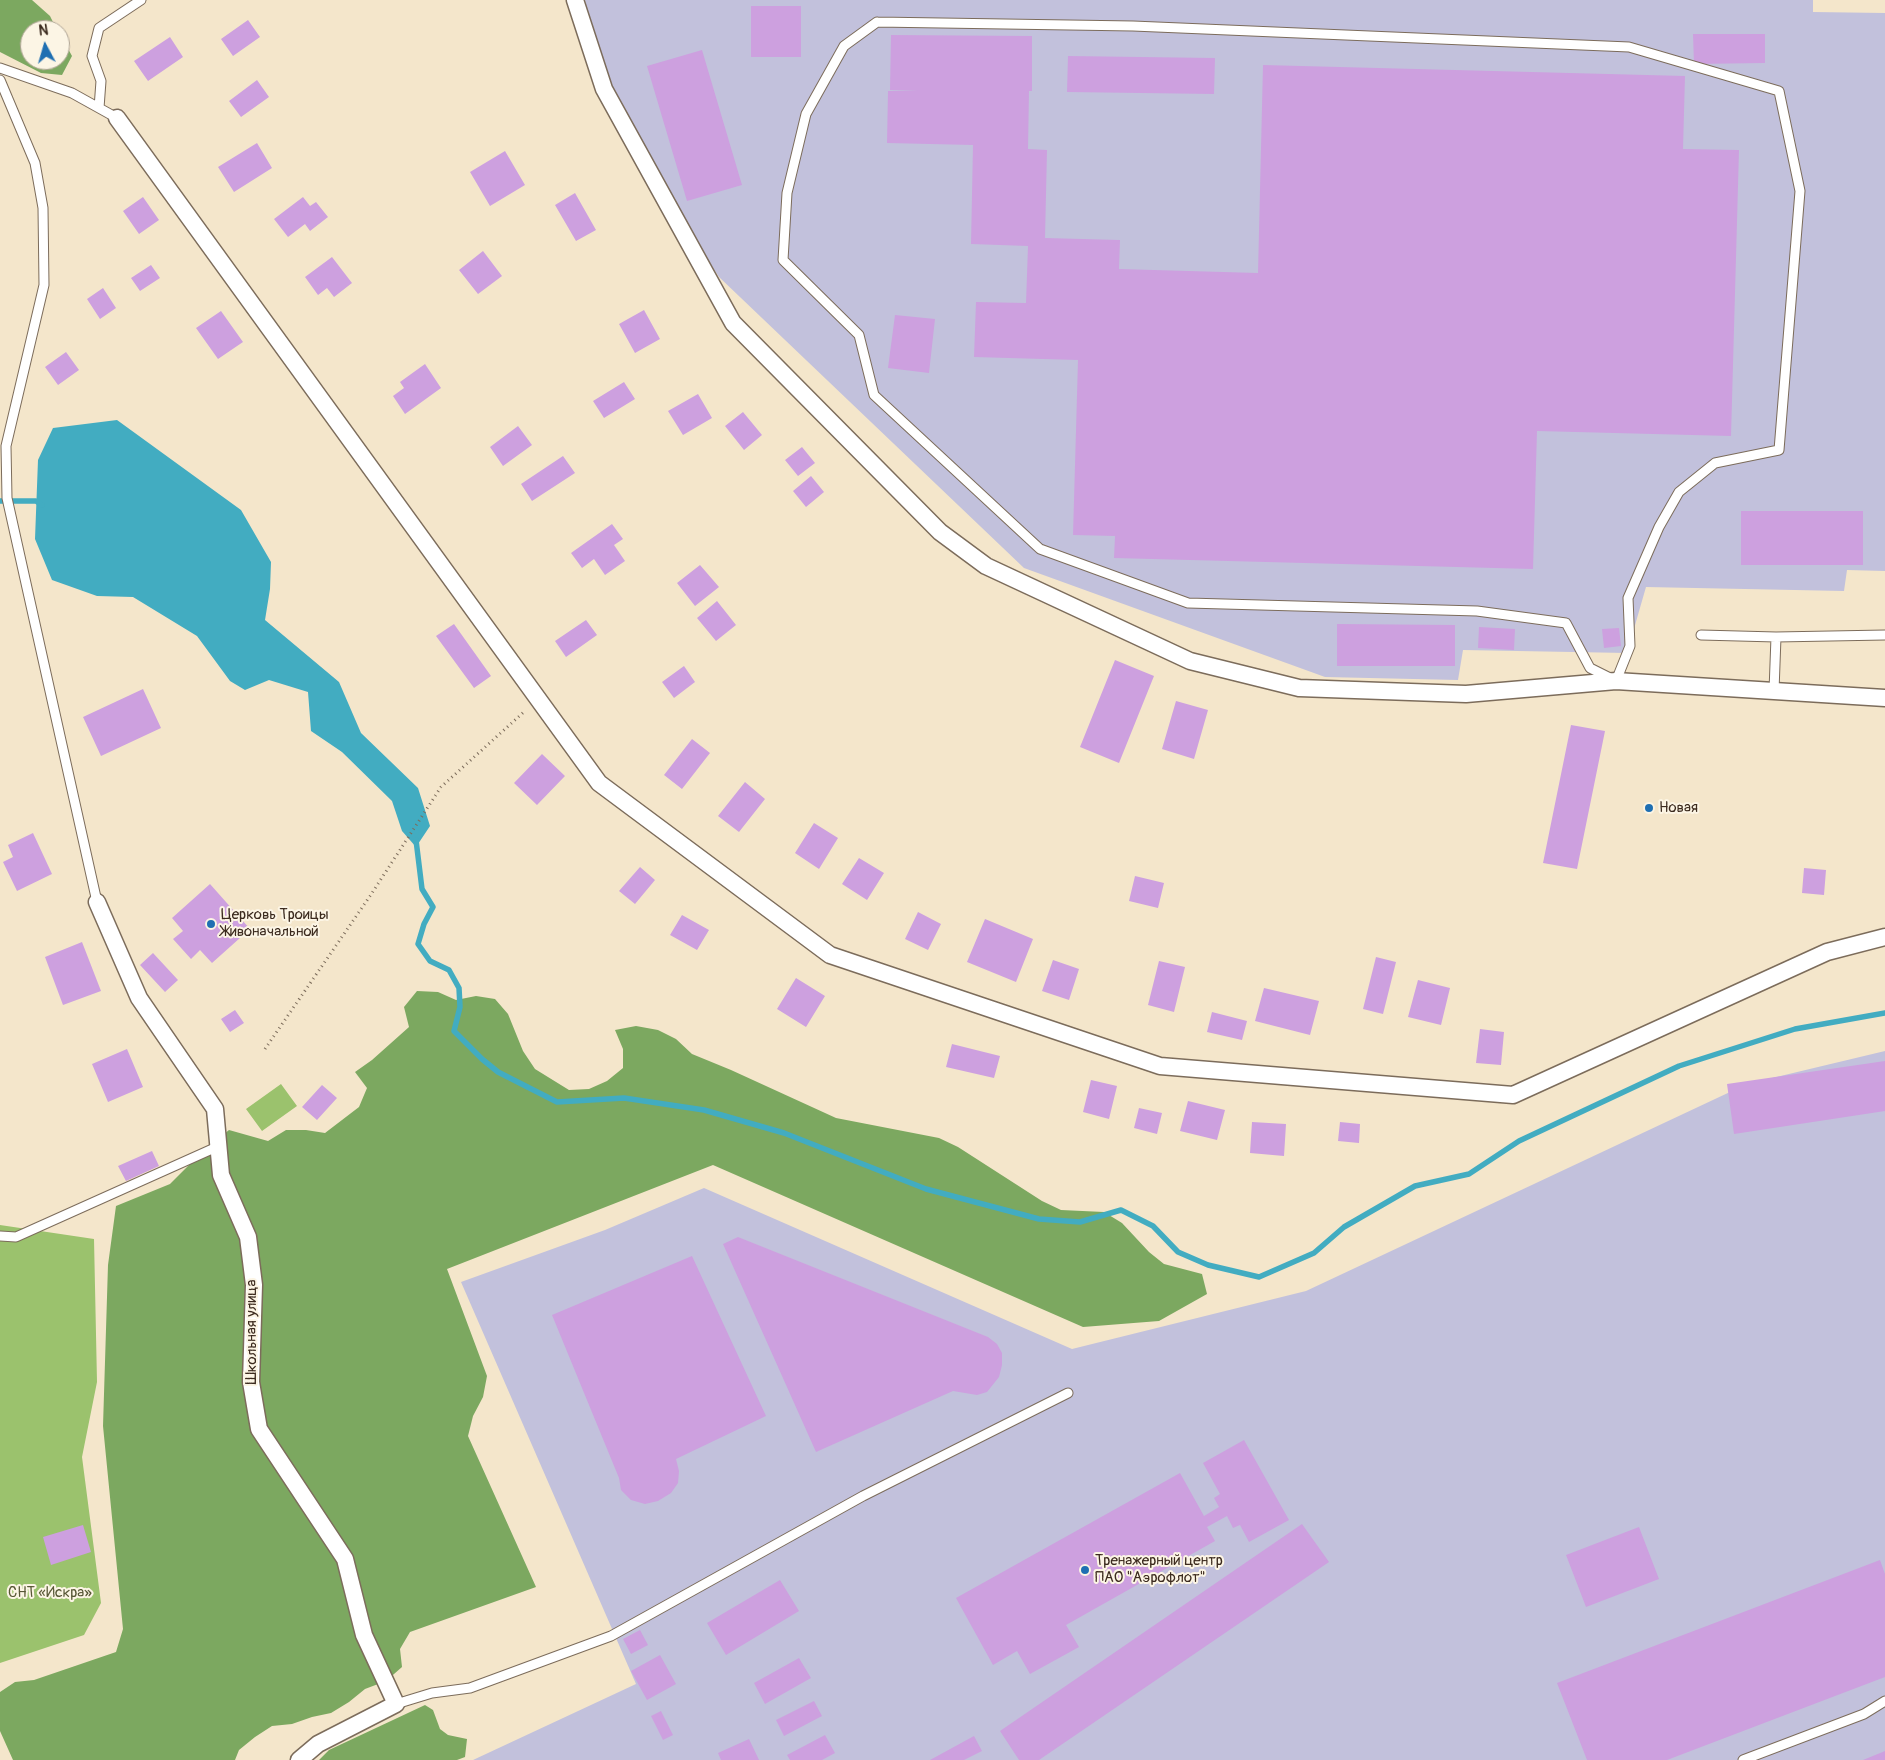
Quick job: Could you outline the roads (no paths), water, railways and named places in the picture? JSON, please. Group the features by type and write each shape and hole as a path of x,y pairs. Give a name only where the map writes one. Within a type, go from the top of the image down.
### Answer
{"street":[{"path":"575,0 604,88 734,323 940,532 986,566 1190,661 1299,688 1466,694 1616,681 1885,698"},
{"path":"117,118 599,783 830,955 1160,1066 1513,1095 1827,952 1885,937"},
{"name":"Школьная улица","path":"97,902 139,998 215,1108 221,1175 248,1237 254,1285 251,1382 260,1429 345,1559 364,1635 396,1704"},
{"path":"299,1760 318,1744 396,1704"}],"lane":[{"path":"99,108 101,81 92,56 99,28 141,0"},
{"path":"877,22 1133,26 1619,47 1629,48 1779,91 1800,190 1779,450 1715,463 1679,492 1659,527 1628,598 1630,646 1616,681 1590,668 1566,623 1477,611 1188,603 1040,549 874,395 859,335 783,260 787,192 806,114 844,46 877,22"},
{"path":"0,68 72,93 117,118"},
{"path":"0,80 35,163 43,208 44,285 6,446 7,498 97,902"},
{"path":"1701,635 1885,636"},
{"path":"1774,691 1776,636"},
{"path":"0,1236 16,1237 219,1146"},
{"path":"396,1704 432,1693 470,1688 611,1636 863,1496 1068,1393"},
{"path":"1743,1760 1864,1714 1885,1701"}],"water":[{"path":"117,420 241,510 271,562 270,589 265,620 339,682 361,733 418,788 430,826 416,847 402,831 392,801 342,752 311,731 308,692 269,680 245,690 230,681 197,636 133,597 97,596 52,580 35,539 38,460 53,428"}],"waterway":[{"path":"0,501 36,501 42,505"},
{"path":"416,840 422,889 433,907 424,924 418,944 430,961 449,970 459,988 460,1007 454,1031 498,1072 557,1102 624,1098 704,1110 784,1133 926,1189 1039,1219 1080,1222 1121,1210 1153,1226 1178,1252 1208,1265 1259,1277 1314,1253 1344,1227 1415,1186 1469,1174 1519,1141 1679,1066 1795,1029 1885,1013"}],"place":[{"name":"Новая","path":"1649,808"},
{"name":"Церковь Троицы Живоначальной","path":"211,924"},
{"name":"Тренажерный центр ПАО \"Аэрофлот\"","path":"1085,1570"}],"park label":[{"name":"СНТ «Искра»","path":"50,1593"}]}
